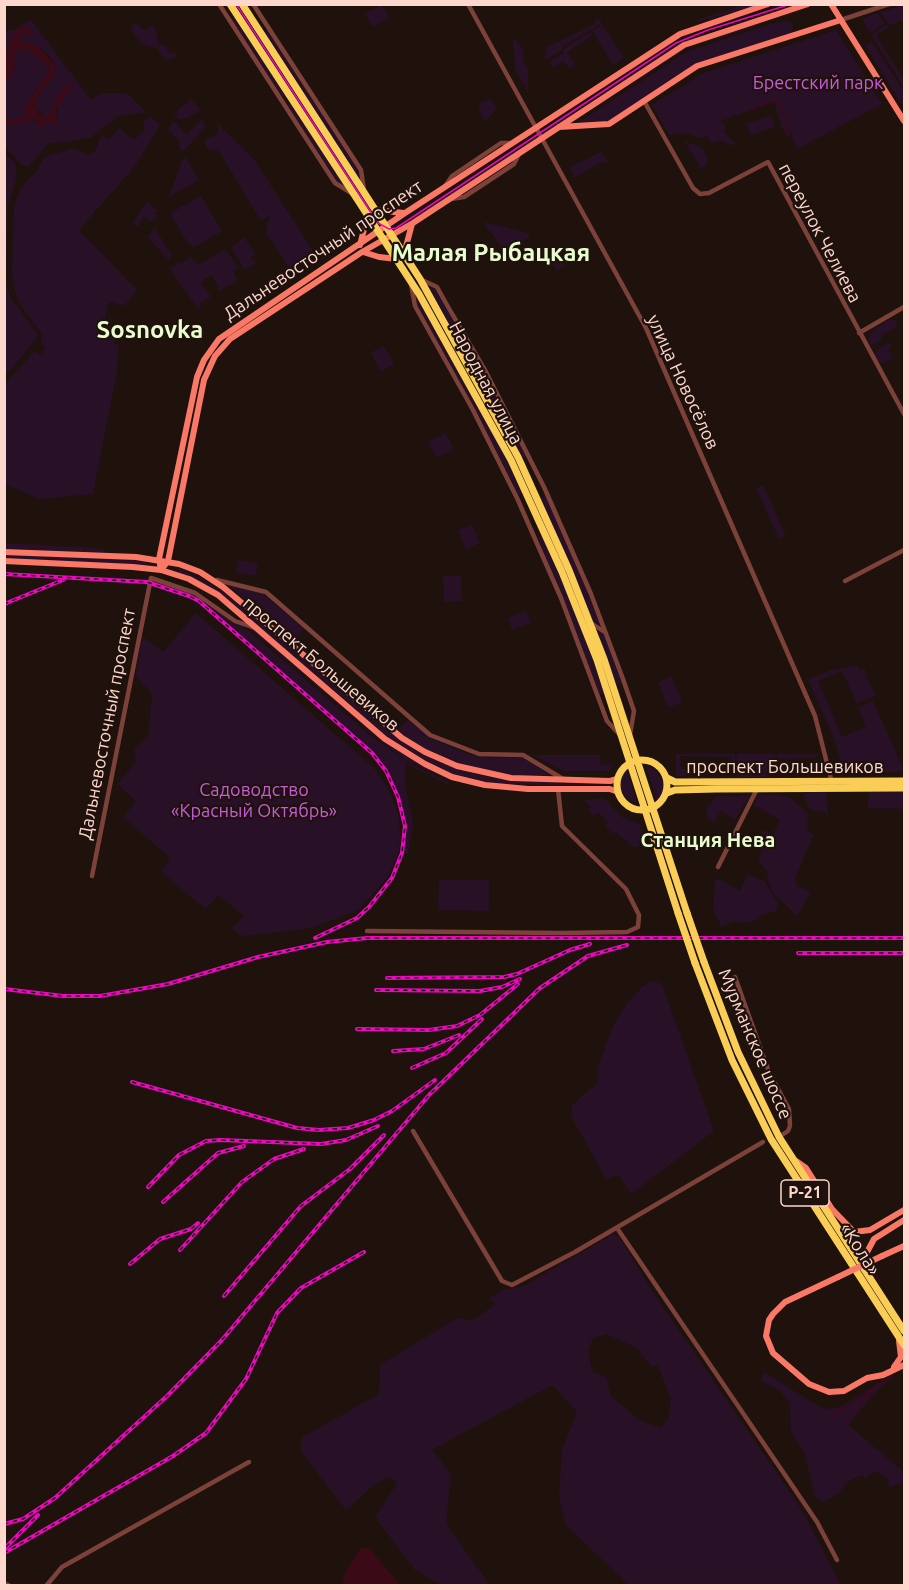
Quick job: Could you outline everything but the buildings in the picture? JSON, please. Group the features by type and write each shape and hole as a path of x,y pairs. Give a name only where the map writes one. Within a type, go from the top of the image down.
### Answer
{"main road":[{"name":"Народная улица","path":"230,4 411,281 474,389 527,494 627,736"},
{"name":"Народная улица","path":"242,4 420,279 518,457 590,622 649,809"},
{"name":"Дальневосточный проспект","path":"161,570 168,561 204,380 215,356 230,339 362,248 379,231 405,213 680,34 768,4"},
{"name":"Дальневосточный проспект","path":"161,570 159,559 197,377 209,352 226,333 362,248 384,240 412,224 684,45 808,4"},
{"path":"833,4 904,114"},
{"name":"Дальневосточный проспект","path":"558,127 609,124 697,66 843,19"},
{"path":"843,19 904,121"},
{"path":"375,210 405,213"},
{"path":"368,214 362,248 380,257 397,259"},
{"path":"404,254 412,224"},
{"name":"проспект Большевиков","path":"4,552 168,561 210,578 396,734 425,752 457,766 494,776 565,780 617,779"},
{"name":"проспект Большевиков","path":"4,561 161,570 199,584 237,611 385,739 425,765 452,777 485,785 610,789 618,792"},
{"path":"634,761 623,768 617,779 618,792 628,806 649,809"},
{"name":"проспект Большевиков","path":"634,761 654,762 667,778 675,782 904,788"},
{"name":"проспект Большевиков","path":"649,809 662,801 667,792 667,778"},
{"name":"проспект Большевиков","path":"667,792 675,789 757,789 904,782"},
{"name":"Мурманское шоссе","path":"649,809 740,1056 779,1137"},
{"name":"Мурманское шоссе","path":"649,809 678,914 695,963 732,1060 769,1140"},
{"name":"«Кола»","path":"779,1137 904,1331"},
{"name":"«Кола»","path":"769,1140 904,1345"},
{"path":"792,1158 806,1168 832,1209 854,1232 870,1230 904,1210"},
{"path":"867,1274 866,1254 870,1244 904,1220"},
{"path":"886,1317 901,1350 900,1360 883,1375 867,1378 844,1391 829,1392 809,1384 770,1349 767,1328 779,1306 904,1246"},
{"path":"892,1369 904,1365"}],"street":[{"path":"219,4 335,183 355,195"},
{"path":"254,4 361,170 364,193"},
{"name":"улица Новосёлов","path":"468,4 653,343 815,716 832,785"},
{"name":"Дальневосточный проспект","path":"843,19 889,4"},
{"path":"280,99 296,105"},
{"name":"переулок Челиева","path":"644,101 693,188 700,194 709,193 768,162 904,414"},
{"path":"420,279 437,287 490,380 544,487 606,633 634,711 627,736"},
{"path":"859,333 904,308"},
{"path":"845,581 904,550"},
{"name":"Дальневосточный проспект","path":"92,876 151,578 195,593 229,617"},
{"path":"210,578 266,592 430,735 479,754 523,755 565,780"},
{"path":"229,617 234,617 237,611"},
{"path":"229,617 259,630"},
{"path":"590,622 606,633"},
{"path":"367,931 627,932 638,927 640,920 626,889 562,826 558,789"},
{"path":"718,867 757,789"},
{"path":"735,977 761,1053 789,1109 790,1126 788,1131 779,1137"},
{"path":"412,1131 502,1281 508,1284 517,1284 769,1140"},
{"path":"616,1228 816,1522 837,1560"},
{"path":"46,1586 62,1567 249,1462"},
{"path":"4,1583 10,1586"}],"green space":[{"path":"381,5 389,17 373,27 365,14"},
{"path":"743,5 760,5 697,22 697,20"},
{"path":"904,5 904,21 900,20 890,26 880,12"},
{"path":"878,13 885,23 870,33 862,19"},
{"path":"231,18 236,19 288,99 280,95"},
{"path":"599,19 602,22 562,47 562,50 545,60 547,47 595,24 595,20"},
{"path":"31,20 91,100 102,93 127,93 146,112 118,116 90,138 48,144 29,166 23,166 5,147 5,126 34,120 43,128 46,121 56,119 59,103 73,86 68,85 58,95 49,115 44,117 34,105 40,92 53,77 53,61 44,51 19,40 22,33 30,35 33,33 16,30 5,61 5,31 14,30"},
{"path":"788,21 793,24 792,33 696,64 608,121 578,123 686,52 777,22"},
{"path":"135,23 144,30 154,25 159,45 166,46 169,54 175,52 178,57 166,60 157,48 142,44 132,32 131,26"},
{"path":"602,24 624,58 613,65 592,31"},
{"path":"758,24 761,25 689,47 572,124 685,48"},
{"path":"886,25 888,28 876,35 904,80 904,87 871,35"},
{"path":"267,30 360,172 360,181 264,33"},
{"name":"Брестский парк","path":"836,30 882,104 797,149 789,130 790,136 788,137 782,128 774,102 720,121 726,127 724,132 736,144 732,146 721,140 714,143 709,142 709,135 698,138 687,133 669,135 652,105 701,74"},
{"path":"590,32 592,36 567,52 576,65 569,69 564,61 554,67 550,62 564,53 562,50"},
{"path":"516,39 523,50 523,61 528,67 528,93 515,69 513,40"},
{"path":"872,42 904,92 904,108 865,45"},
{"path":"18,50 28,50 50,68 36,90 26,117 5,120 4,84 13,74 16,63 13,56"},
{"path":"191,99 201,110 185,119 179,119 174,114"},
{"path":"491,99 497,109 485,121 478,109 480,102"},
{"path":"286,103 293,105 346,187 337,182"},
{"path":"771,115 776,127 750,135 746,124"},
{"path":"150,116 160,125 135,166 79,230 137,290 124,306 108,301 104,328 116,330 114,344 119,345 117,371 93,494 40,499 5,484 5,384 34,351 41,355 45,348 41,344 42,334 20,304 15,291 12,277 14,208 20,189 37,170 44,157 75,148 88,155 95,151 101,136 109,140 120,128 135,139 145,130 143,123"},
{"path":"202,119 205,127 184,151 180,150 179,141 168,130 172,123 175,122 186,135"},
{"path":"217,123 253,158 314,252 289,268 266,232 269,216 261,221 219,151 206,148 205,139 216,136 218,132"},
{"path":"684,141 703,148 708,161 706,167 701,168"},
{"path":"601,152 609,164 603,161 574,178 570,167"},
{"path":"5,154 15,163 17,176 8,206 6,280 10,297 37,333 37,338 5,376"},
{"path":"185,157 199,180 169,197 183,158"},
{"path":"201,196 222,231 193,248 170,213"},
{"path":"147,201 158,211 154,212 157,216 150,222 144,216 138,227 133,223"},
{"path":"483,222 528,233 530,237 504,250"},
{"path":"155,228 172,256 169,260 147,237"},
{"path":"244,237 255,254 251,257 254,262 258,262 246,269 243,268 231,247"},
{"path":"556,247 566,265 557,271 546,253"},
{"path":"225,249 239,268 233,272 238,280 220,291 212,275 205,279 201,283 211,297 199,304 201,307 198,309 170,269 180,262 182,264 190,256 198,265"},
{"path":"427,286 435,289 456,324 527,456 522,458"},
{"path":"415,294 524,493 519,495 473,405 416,304"},
{"path":"890,319 896,321 897,327 883,334 880,342 871,345 868,341 871,331"},
{"path":"890,342 892,346 888,349 893,358 883,363 879,362 875,354 877,349"},
{"path":"383,345 394,364 381,372 371,353"},
{"path":"445,433 454,449 437,458 428,442"},
{"path":"763,485 786,536 779,539 756,488"},
{"path":"546,496 602,628 593,621 541,498"},
{"path":"472,525 480,543 466,549 458,530"},
{"path":"542,536 574,609 605,693 600,695 538,538"},
{"path":"5,543 104,549 105,553 5,550"},
{"path":"5,554 147,561 146,566 5,559"},
{"path":"238,560 258,563 256,576 236,572"},
{"path":"179,568 223,591 389,731 430,757 456,769 489,777 581,785 498,784 456,775 430,763 395,743 233,605 178,573"},
{"path":"461,575 462,601 444,602 443,576"},
{"path":"157,581 182,589 244,627 371,736 409,763 449,782 447,784 405,763 405,785 413,823 408,854 402,854 405,826 399,797 387,771 372,752 199,601 154,583"},
{"path":"228,585 261,592 302,627 303,630 294,640 398,729 408,720 433,739 468,754 490,758 523,758 550,775 505,775 462,766 423,749 402,735"},
{"path":"526,611 531,623 512,630 508,618"},
{"name":"Садоводство «Красный Октябрь»","path":"196,613 375,769 390,793 398,814 401,839 397,857 388,877 358,910 312,928 241,936 232,928 244,916 218,895 206,909 187,894 161,871 170,858 123,817 136,801 117,784 136,762 134,750 148,736 152,694 136,676 142,636 163,652"},
{"path":"249,628 255,630 393,747 450,780 406,760"},
{"path":"596,628 605,636 622,683 617,685"},
{"path":"857,665 859,669 865,669 876,695 857,704 842,671 818,681 842,737 866,727 858,707 873,701 904,770 844,772 832,733 808,679 831,670"},
{"path":"672,676 682,702 668,708 658,682"},
{"path":"676,754 735,754 736,777 733,775 731,757 680,756 681,769 686,769 689,775 676,777"},
{"path":"737,754 776,754 764,777 738,777"},
{"path":"778,754 821,755 813,758 779,759 769,776 765,777"},
{"path":"532,755 600,755 600,765 613,764 610,771 564,771"},
{"path":"646,766 655,769 664,783 664,791 657,801"},
{"path":"625,770 628,771 637,804 625,797 620,787"},
{"path":"808,792 826,792 828,817 825,812 811,810 803,797"},
{"path":"869,792 904,792 904,809 868,808"},
{"path":"760,794 788,796 808,813 807,829 814,835 795,878 797,886 811,892 797,916 773,893 767,878 768,872 758,860 762,849 761,832 763,830 773,834 780,820 753,805"},
{"path":"749,795 750,799 746,801 735,820 721,811 714,823 708,818 706,809 717,796 731,797"},
{"path":"604,798 622,817 639,824 646,842 635,848 616,832 613,834 605,826 608,823 598,812 594,816 588,810 591,807 583,800"},
{"path":"748,874 765,882 778,903 776,911 758,917 755,921 740,923 736,921 721,926 713,909 715,881 718,878 740,891"},
{"path":"439,880 489,880 489,911 438,910"},
{"path":"652,981 662,984 714,1131 631,1194 618,1175 606,1179 571,1116 573,1104 598,1082 597,1069 613,1026 628,1002 642,987"},
{"path":"613,1234 619,1237 655,1295 800,1507 841,1585 629,1585 566,1525 559,1497 562,1450 577,1412 552,1385 432,1450 451,1474 446,1524 490,1585 442,1585 415,1570 375,1517 398,1482 387,1477 374,1485 346,1510 301,1451 301,1438 379,1394 380,1365 454,1320 461,1318 470,1321 479,1316 496,1304 489,1298 503,1290 524,1286","holes":["607,1334 636,1348 652,1367 658,1365 671,1400 668,1419 661,1428 641,1421 611,1397 606,1377 592,1371 588,1350 593,1338"]},
{"path":"764,1372 820,1407 831,1409 842,1406 892,1374 894,1377 876,1391 848,1425 904,1472 904,1481 889,1488 888,1479 877,1472 870,1473 866,1479 862,1475 847,1482 839,1493 823,1502 815,1498 804,1452 791,1432 790,1403 780,1391 761,1381"}],"shaded area":[{"path":"22,27 31,29 33,33 31,35 22,33 20,40 37,45 56,66 53,77 40,92 35,105 39,114 44,117 49,115 58,95 71,83 73,87 56,109 57,126 46,121 43,128 39,129 38,121 34,120 5,126 5,120 26,117 26,103 30,101 50,68 28,50 18,50 13,56 16,63 13,74 5,84 5,61 8,48 16,30"},
{"path":"366,1547 400,1585 347,1585 343,1581 342,1578 360,1549"}],"waterway":[{"path":"747,111 778,100 791,134"},
{"path":"840,1226 863,1255"},
{"path":"869,1264 880,1281"},
{"path":"829,1421 833,1415 892,1376"},
{"path":"845,1424 872,1391"},
{"path":"834,1579 837,1586"}],"tram line":[{"path":"236,4 378,223 389,229 396,228 676,43 708,30 791,4"}],"railway":[{"path":"4,574 147,582 189,596 199,601 372,753 386,771 398,797 405,826 402,853 392,878 369,907 357,918 315,938"},
{"path":"4,604 63,580"},
{"path":"4,989 63,996 100,996 168,984 258,957 327,942 367,938 904,938"},
{"path":"387,978 504,977 517,974 570,950 590,944"},
{"path":"4,1524 23,1519 55,1498 167,1396 221,1341 429,1095 540,988 588,956 627,945"},
{"path":"798,953 904,953"},
{"path":"376,990 480,991 502,987 520,979"},
{"path":"357,1029 429,1030 457,1026 480,1015 518,984"},
{"path":"412,1068 446,1053 482,1019"},
{"path":"393,1051 424,1049 459,1035"},
{"path":"132,1082 297,1128 319,1130 348,1128 374,1120 392,1111 435,1080"},
{"path":"148,1187 179,1155 206,1141 321,1144 346,1140 378,1126"},
{"path":"224,1296 301,1206 350,1169 384,1135"},
{"path":"163,1202 218,1153 244,1146"},
{"path":"180,1250 242,1182 274,1159 304,1149"},
{"path":"130,1264 160,1239 191,1229 198,1223"},
{"path":"4,1553 173,1456 206,1433 246,1379 277,1313 301,1288 364,1252"},
{"path":"6,1547 38,1515"}],"district":[{"name":"Малая Рыбацкая","path":"491,253"},
{"name":"Sosnovka","path":"150,330"},
{"name":"Станция Нева","path":"708,840"}]}
